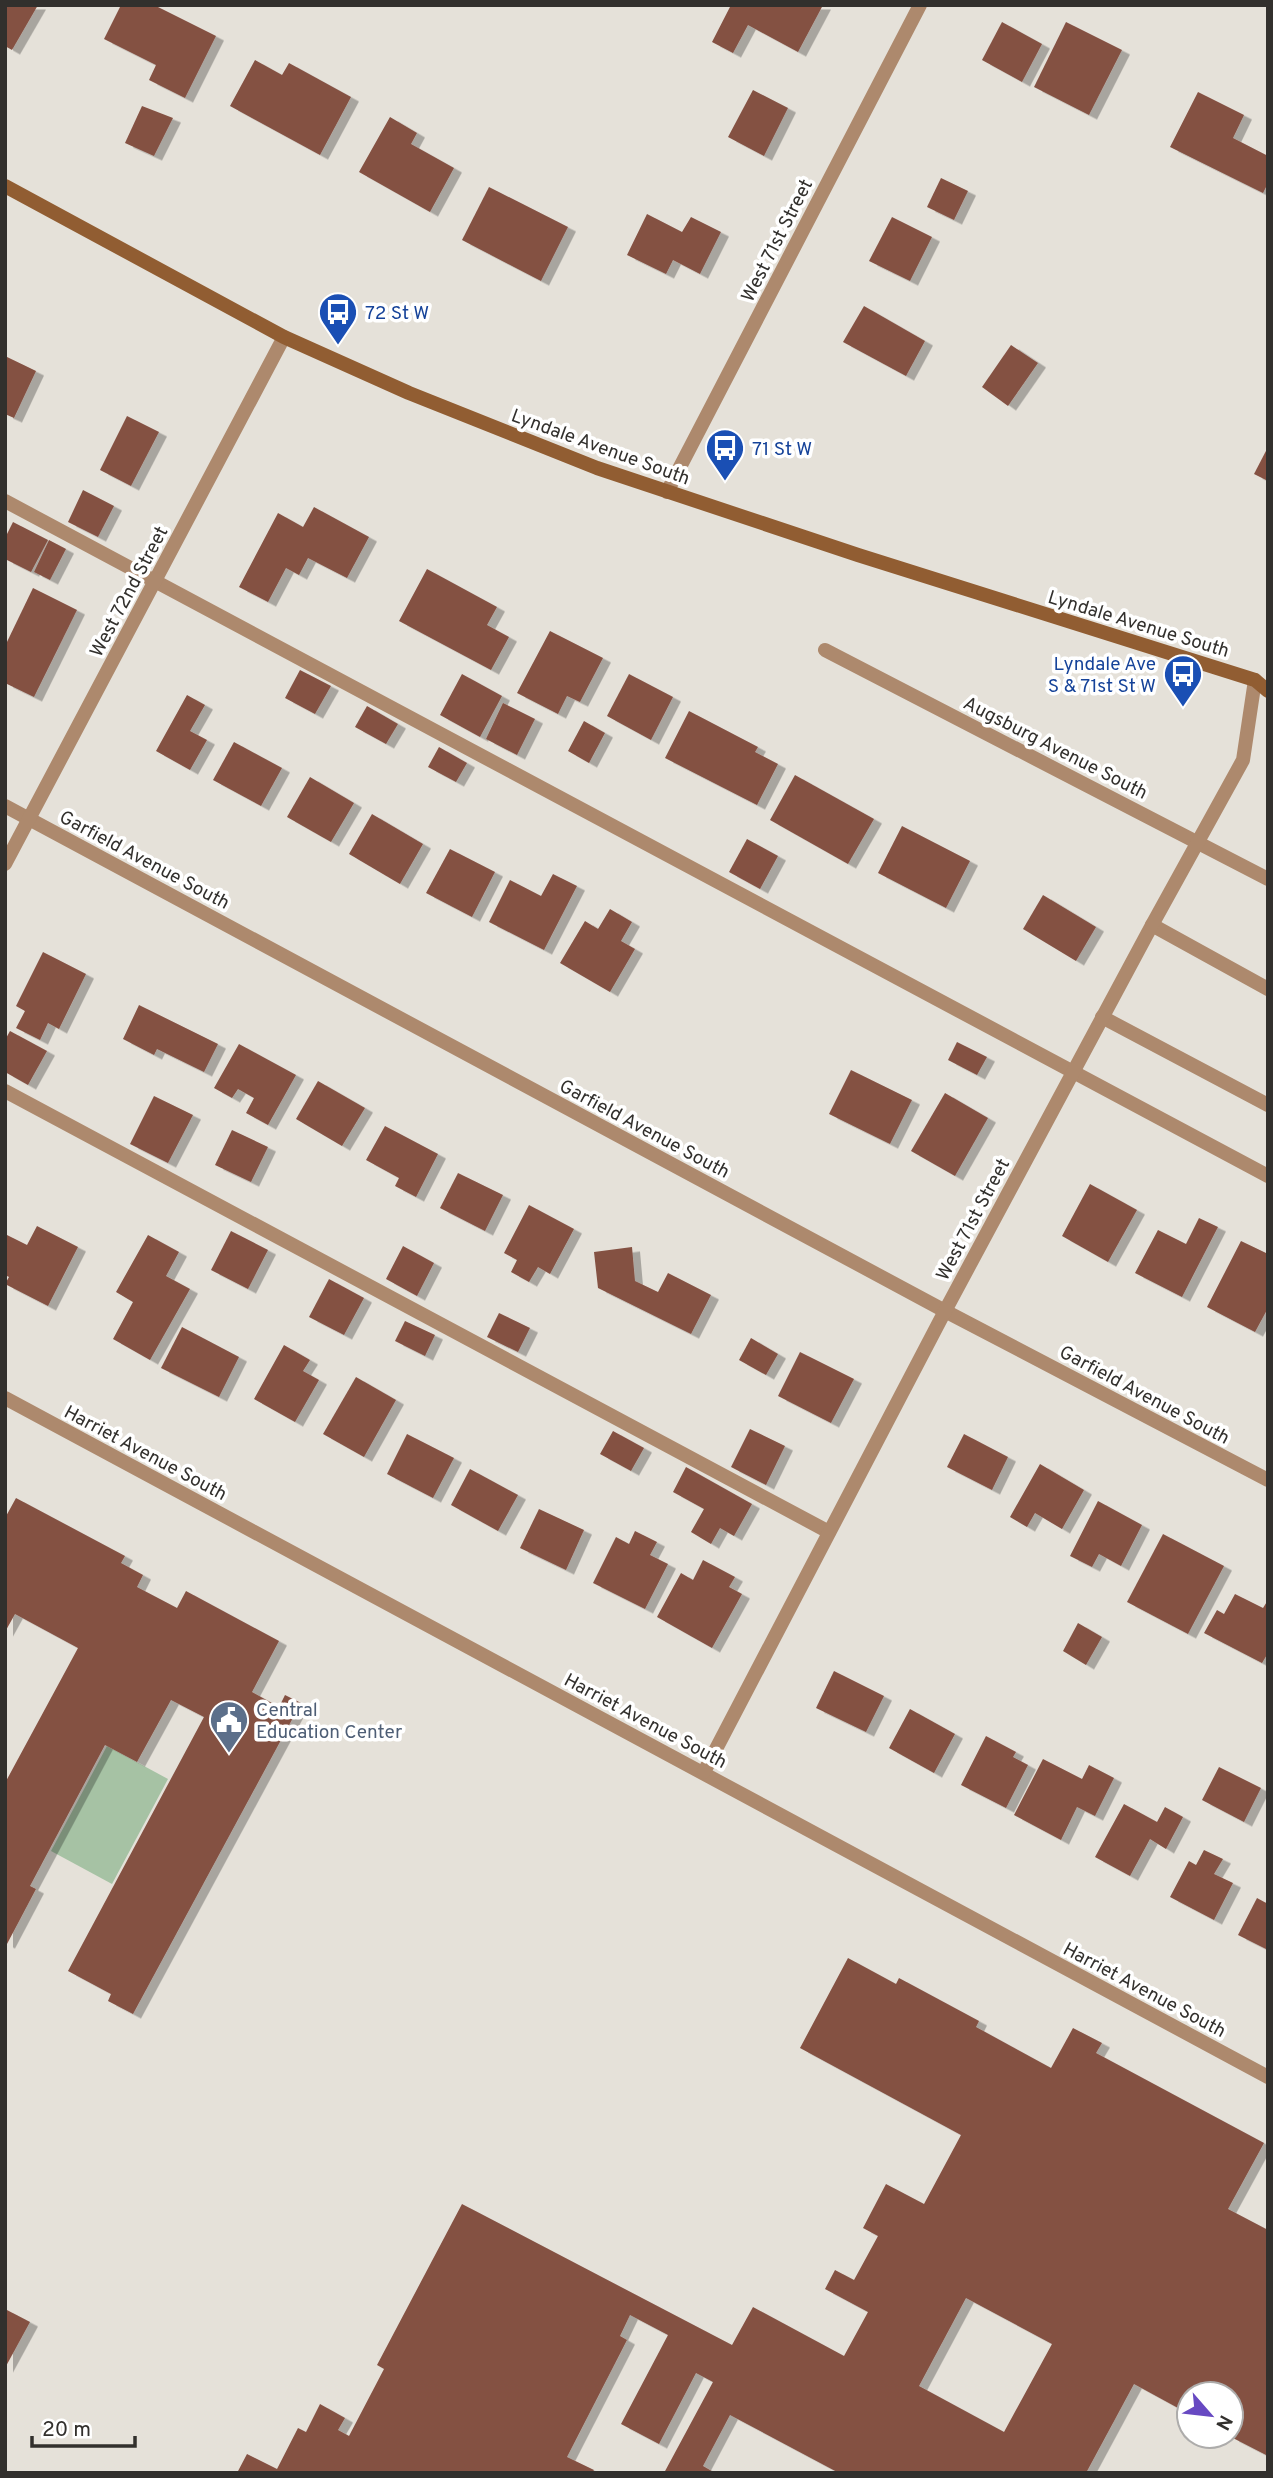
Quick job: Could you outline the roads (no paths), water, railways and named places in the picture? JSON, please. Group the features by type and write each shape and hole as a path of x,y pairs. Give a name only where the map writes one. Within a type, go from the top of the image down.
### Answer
{"main road":[{"name":"Lyndale Avenue South","path":"5,186 284,337 409,393 597,468 667,492 871,559 1262,678 1268,691"}],"street":[{"name":"West 71st Street","path":"667,492 920,5"},
{"name":"West 72nd Street","path":"5,864 284,337"},
{"path":"5,501 1268,1176"},
{"name":"Augsburg Avenue South","path":"825,650 1268,879"},
{"name":"West 71st Street","path":"704,1772 945,1311 1243,760 1262,678"},
{"name":"Garfield Avenue South","path":"5,806 945,1311 1268,1480"},
{"path":"1152,925 1268,989"},
{"path":"1102,1017 1268,1105"},
{"path":"5,1091 829,1532"},
{"name":"Harriet Avenue South","path":"5,1398 1268,2077"}],"place":[{"name":"72 St W","path":"338,346"},
{"name":"71 St W","path":"725,482"},
{"name":"Lyndale Ave S & 71st St W","path":"1183,708"},
{"name":"Central Education Center","path":"229,1754"}]}
